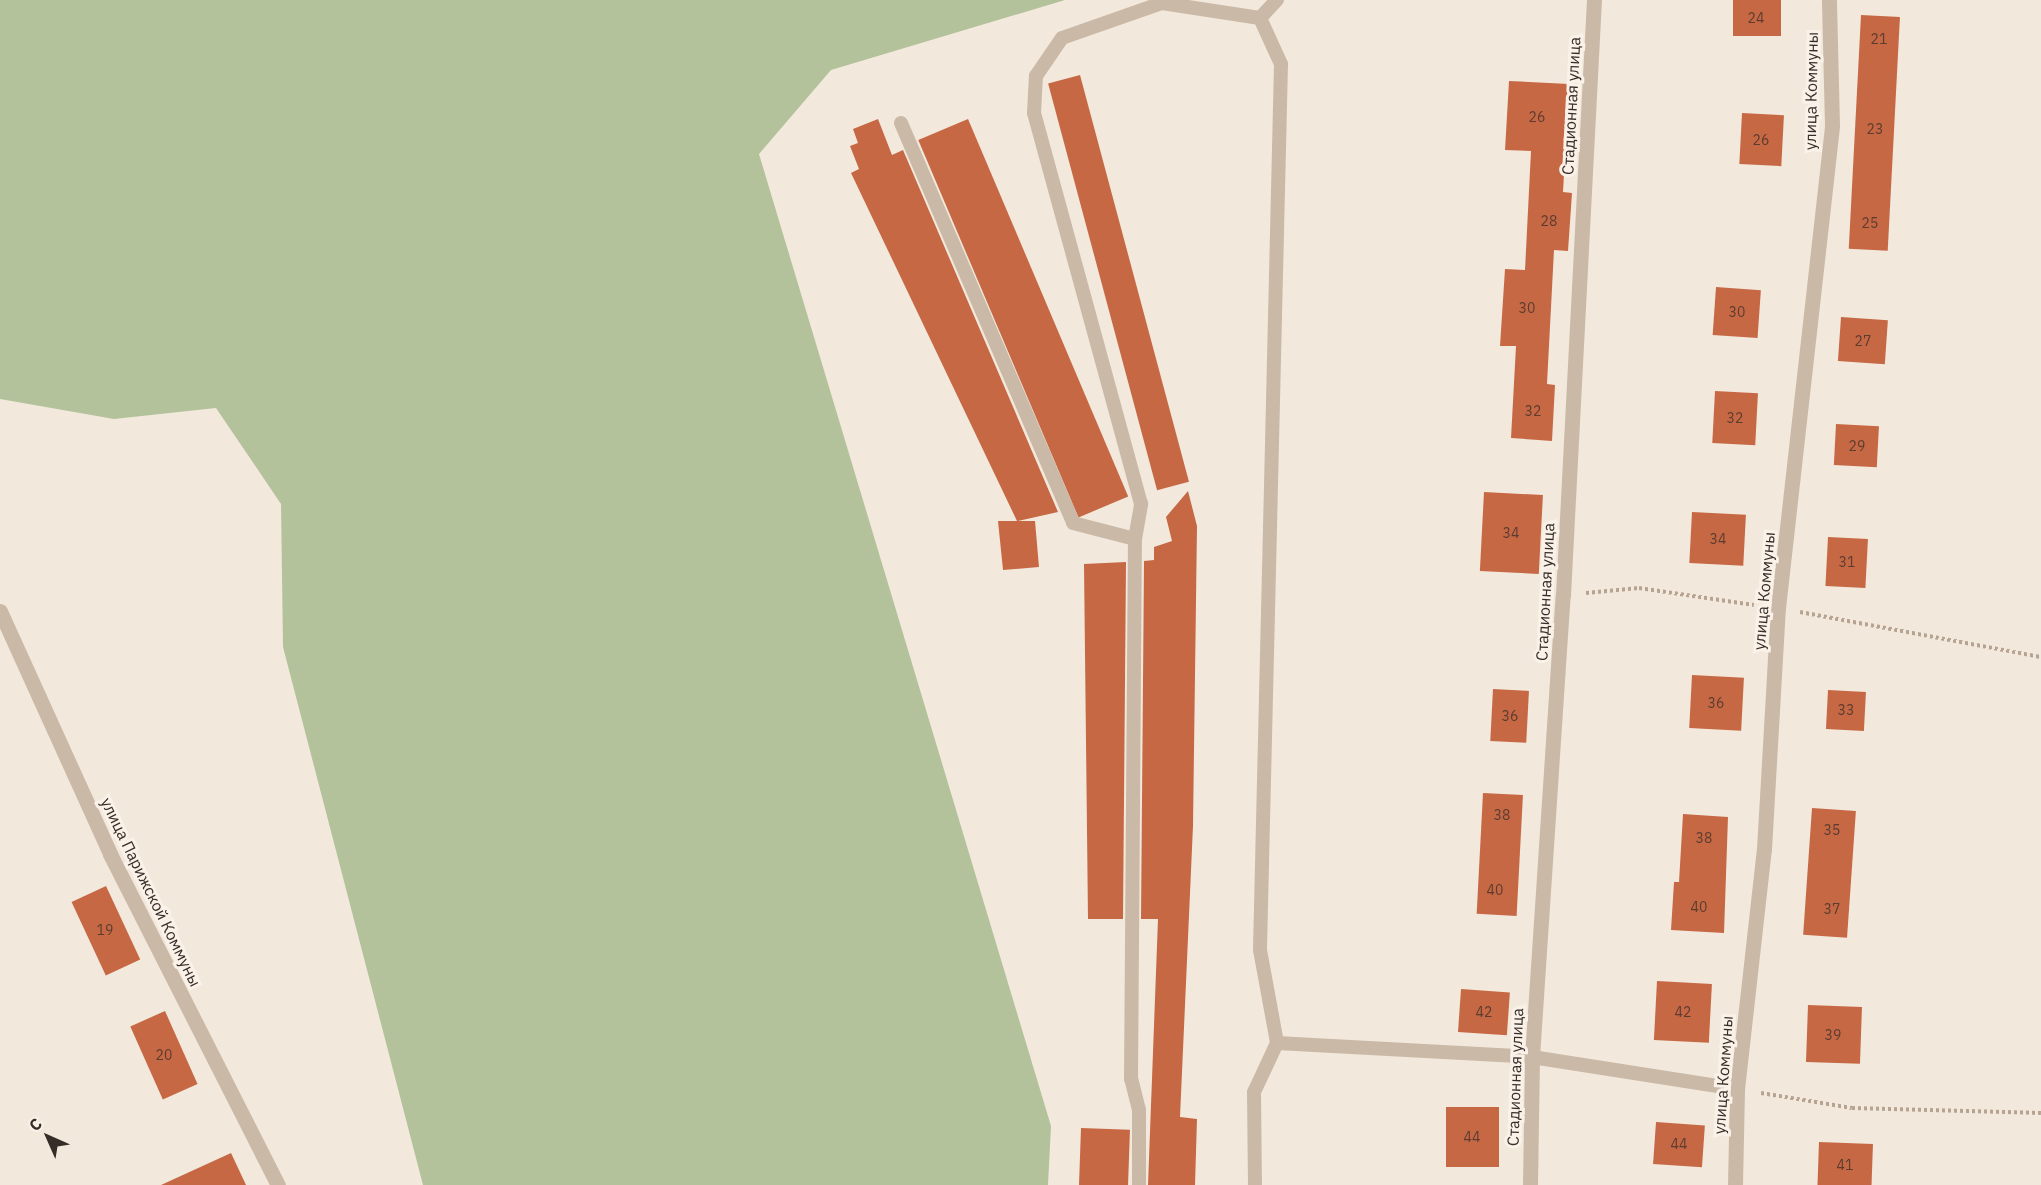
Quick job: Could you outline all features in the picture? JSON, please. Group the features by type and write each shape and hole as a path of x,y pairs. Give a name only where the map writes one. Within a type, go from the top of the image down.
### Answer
{"street":[{"name":"Стадионная улица","path":"1530,1185 1532,1057 1563,595 1594,0"},
{"name":"улица Коммуны","path":"1735,1185 1737,1089 1764,849 1778,609 1832,124 1829,0"},
{"name":"улица Парижской Коммуны","path":"0,611 110,854 278,1185"}],"lane":[{"path":"1260,18 1277,0"},
{"path":"1139,1185 1139,1110 1131,1079 1135,539 1142,504 1034,113 1036,76 1062,38 1162,3 1260,18"},
{"path":"1255,1185 1254,1092 1277,1043 1260,950 1281,64 1260,18"},
{"path":"901,123 1073,523 1135,539"},
{"path":"1277,1043 1532,1057 1737,1089"}],"path":[{"path":"1737,1089 1852,1107 2041,1113"}],"green space":[{"path":"0,0 1065,0 831,70 759,154 1051,1126 1048,1185 423,1185 283,647 281,504 216,408 114,419 0,399"}],"building":[{"path":"1733,0 1781,0 1781,36 1733,36"},
{"path":"1861,15 1900,17 1888,251 1849,249"},
{"path":"1080,75 1189,482 1157,490 1048,84"},
{"path":"1509,81 1569,84 1563,192 1572,193 1568,251 1554,250 1547,384 1555,385 1552,441 1511,438 1516,346 1500,346 1505,269 1525,270 1531,151 1505,150"},
{"path":"1742,113 1784,115 1781,166 1739,164"},
{"path":"878,119 892,155 903,150 1058,512 1018,521 1035,521 1039,567 1003,570 998,521 1017,521 851,173 859,169 850,146 858,143 853,129"},
{"path":"968,119 1128,496 1078,518 918,140"},
{"path":"1716,287 1761,290 1758,338 1713,335"},
{"path":"1841,317 1888,320 1885,364 1838,361"},
{"path":"1715,391 1758,393 1755,445 1712,443"},
{"path":"1836,424 1879,426 1877,467 1834,465"},
{"path":"1188,491 1197,526 1193,826 1180,1117 1197,1119 1195,1185 1148,1185 1158,919 1141,919 1144,561 1154,560 1154,547 1172,541 1166,517"},
{"path":"1484,492 1543,495 1539,574 1480,571"},
{"path":"1692,512 1746,515 1743,566 1689,563"},
{"path":"1828,537 1868,539 1865,588 1825,586"},
{"path":"1126,562 1123,919 1088,919 1084,564"},
{"path":"1692,675 1744,678 1741,731 1689,728"},
{"path":"1493,689 1529,691 1526,743 1490,741"},
{"path":"1828,690 1866,692 1864,731 1826,729"},
{"path":"1483,793 1523,795 1517,916 1477,914"},
{"path":"1812,808 1856,811 1847,938 1803,935"},
{"path":"1683,814 1728,817 1724,933 1671,930 1674,882 1679,882"},
{"path":"106,886 140,959 106,975 72,902"},
{"path":"1657,981 1712,984 1709,1043 1654,1040"},
{"path":"1461,989 1510,992 1507,1035 1458,1032"},
{"path":"1808,1005 1862,1007 1860,1064 1806,1062"},
{"path":"165,1011 198,1084 163,1100 130,1026"},
{"path":"1446,1107 1499,1107 1499,1167 1446,1167"},
{"path":"1656,1122 1705,1125 1702,1167 1653,1164"},
{"path":"1081,1128 1130,1130 1128,1185 1079,1185"},
{"path":"1819,1142 1873,1144 1872,1185 1817,1185"},
{"path":"231,1153 246,1185 161,1185"}]}
